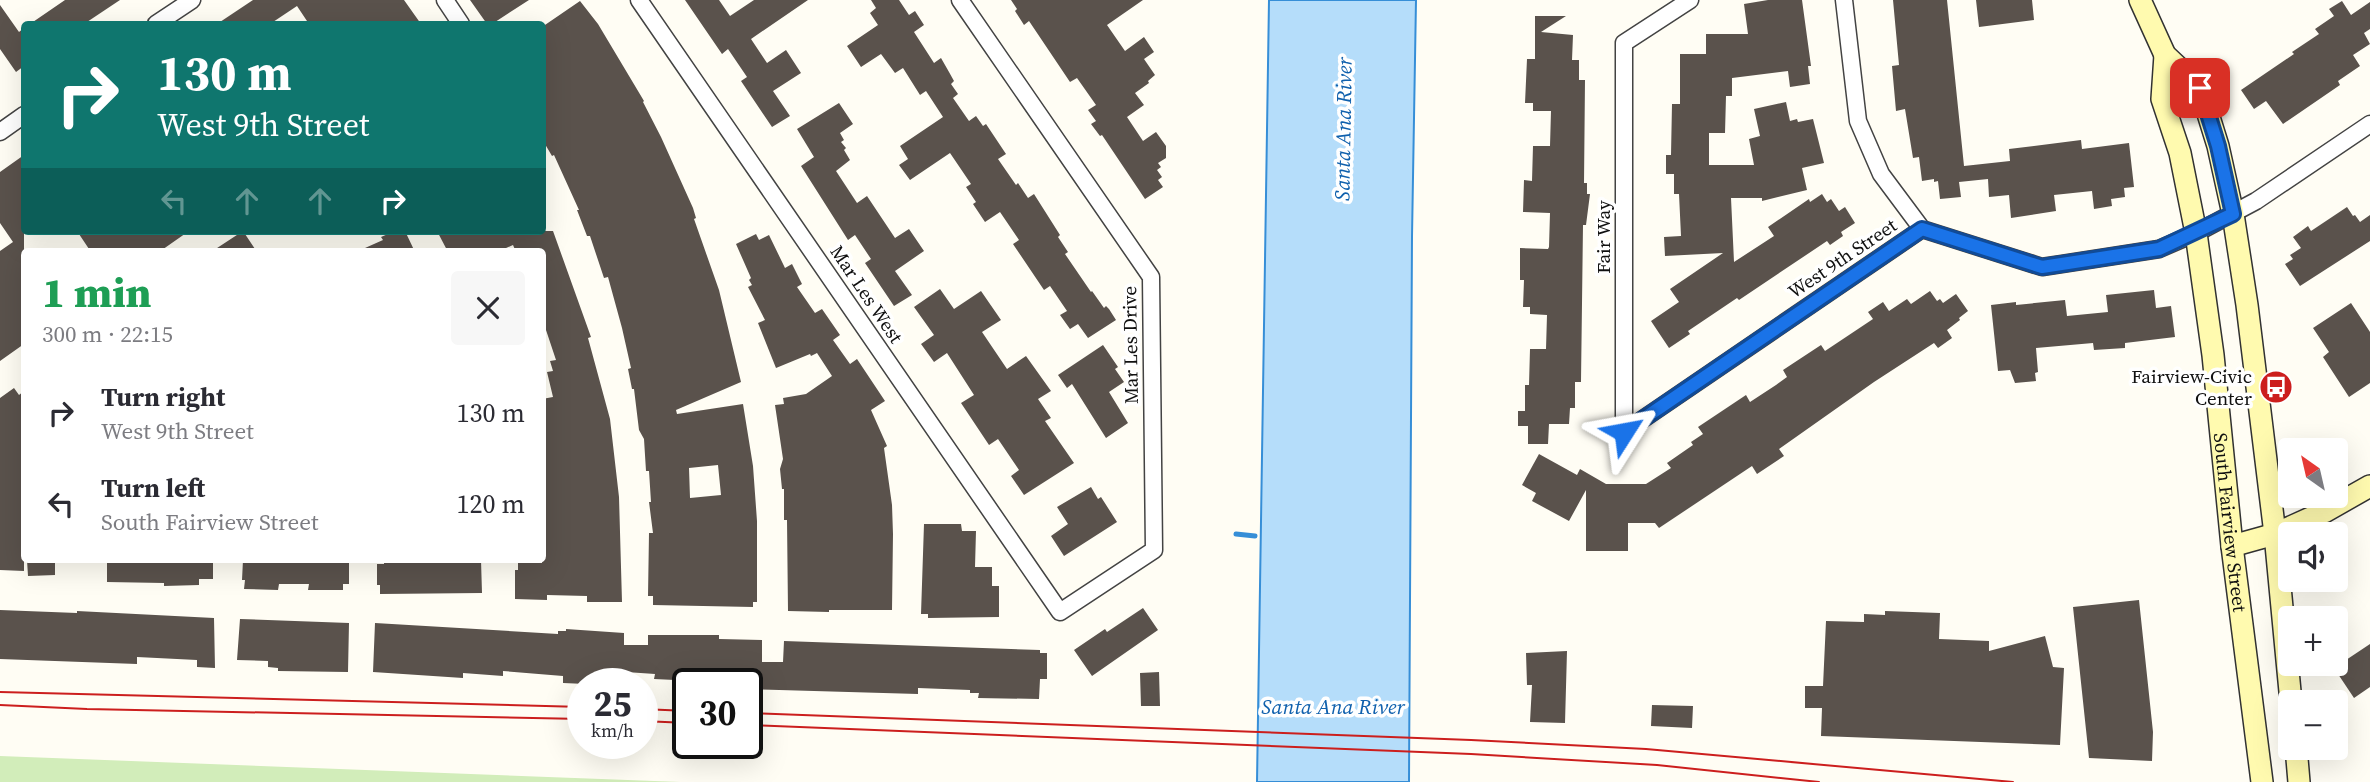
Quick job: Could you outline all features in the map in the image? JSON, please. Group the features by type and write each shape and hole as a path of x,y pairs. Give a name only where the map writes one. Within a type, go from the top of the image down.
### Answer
{"main road":[{"path":"2140,0 2165,55 2200,88 2218,146 2233,214 2275,534 2290,690"},
{"name":"South Fairview Street","path":"2165,55 2162,99 2180,153 2196,233 2213,355 2232,546 2262,782"},
{"path":"2232,546 2275,534 2324,512 2370,486"},
{"path":"2297,760 2299,782"}],"street":[{"path":"160,21 192,0"},
{"name":"Mar Les West","path":"639,0 1060,612"},
{"name":"Mar Les Drive","path":"960,0 1151,277 1154,550 1060,612"},
{"name":"Fair Way","path":"1624,432 1624,43 1690,0"},
{"path":"1844,0 1858,121 1881,174 1922,229"},
{"path":"0,132 21,117"},
{"name":"West 9th Street","path":"1624,432 1922,229 2042,267 2159,249 2256,201 2370,124"}],"green space":[{"path":"0,756 681,782 0,782"}],"water":[{"name":"Santa Ana River","path":"1269,0 1416,0 1409,782 1257,782"}],"building":[{"path":"65,0 120,0 88,21 34,21"},
{"path":"253,0 404,0 419,21 307,21 297,6 274,21 222,21"},
{"path":"470,0 529,0 497,21 485,21"},
{"path":"685,0 719,0 730,16 754,0 808,0 751,39 767,63 786,50 801,73 773,91 790,116 772,127 741,81 747,77 728,49 722,54"},
{"path":"871,0 899,0 909,15 915,11 924,25 914,32 934,63 941,58 958,94 953,98 969,121 976,116 983,126 986,124 1006,154 998,159 1028,198 1034,194 1060,235 1058,237 1068,252 1065,254 1091,292 1104,308 1106,306 1109,309 1116,320 1088,338 1078,324 1070,329 1060,315 1067,311 1050,286 1044,290 1013,244 1019,240 1000,212 985,222 966,187 971,184 950,153 910,180 899,165 908,159 900,146 943,117 926,91 920,95 903,68 895,73 881,54 861,67 847,46 878,25 870,13 876,8"},
{"path":"1011,0 1143,0 1107,25 1125,51 1144,37 1154,52 1144,59 1155,75 1135,93 1144,105 1127,117 1143,141 1156,132 1166,146 1166,158 1158,163 1161,167 1157,170 1162,177 1158,180 1163,187 1145,199 1102,135 1100,136 1091,124 1096,121 1088,110 1096,105 1077,78 1070,82 1029,21 1024,25"},
{"path":"1768,0 1802,0 1811,66 1808,66 1810,84 1790,87 1788,71 1732,78 1732,96 1726,96 1725,133 1709,133 1709,165 1754,165 1749,139 1760,136 1754,109 1786,102 1790,121 1813,119 1824,163 1802,168 1807,190 1762,201 1762,198 1731,198 1734,262 1774,236 1768,227 1809,199 1810,202 1822,194 1827,202 1831,199 1839,211 1845,207 1855,223 1841,232 1843,236 1830,245 1827,241 1739,300 1737,298 1688,331 1690,334 1669,348 1651,321 1679,302 1670,289 1723,253 1665,256 1664,237 1681,236 1679,194 1674,194 1674,174 1666,174 1666,155 1671,155 1672,104 1680,104 1680,54 1706,54 1706,34 1748,34 1744,4"},
{"path":"1893,0 1947,0 1964,166 2010,161 2009,149 2081,140 2082,149 2129,143 2134,187 2124,188 2125,197 2111,199 2112,206 2094,209 2092,191 2054,195 2056,211 2011,218 2009,195 1989,197 1988,179 1959,182 1961,197 1940,199 1938,181 1922,181 1919,157 1913,158 1905,109 1896,111 1892,66 1899,65"},
{"path":"1976,0 2032,0 2034,20 1979,27"},
{"path":"580,1 598,24 644,101 693,208 694,219 719,290 741,382 676,410 677,414 743,404 753,466 757,521 757,602 753,602 753,607 653,605 653,596 648,596 649,533 653,533 649,471 646,471 644,439 639,430 634,389 628,369 631,368 608,277 604,278 579,210 554,155 552,156 546,146 546,24","holes":["718,465 721,495 690,498 689,468"]},
{"path":"2342,1 2351,15 2370,2 2370,29 2364,33 2370,44 2353,55 2360,66 2338,81 2340,85 2283,124 2266,101 2254,109 2241,90 2319,34 2315,29 2334,16 2329,9"},
{"path":"0,5 19,32 21,30 21,68 16,72 0,49"},
{"path":"1535,16 1566,16 1541,32 1573,35 1572,60 1579,60 1579,80 1585,80 1584,183 1587,183 1587,194 1590,194 1586,225 1583,225 1581,382 1575,382 1575,408 1570,408 1569,424 1549,424 1548,444 1528,444 1528,426 1518,426 1518,411 1525,411 1530,349 1546,349 1547,315 1530,314 1530,307 1523,307 1524,280 1520,280 1520,248 1549,247 1550,213 1523,212 1524,180 1532,181 1533,146 1550,146 1551,111 1533,111 1533,103 1525,103 1527,59 1535,59"},
{"path":"839,103 853,124 840,133 844,140 841,142 850,160 836,171 857,203 867,196 895,238 909,229 924,251 895,271 912,295 894,306 865,263 871,259 855,235 848,240 801,166 814,157 797,129"},
{"path":"21,157 21,235 24,235 24,248 21,248 21,346 0,361 0,251 13,242 0,223 0,172"},
{"path":"2347,207 2360,222 2370,215 2370,241 2300,286 2285,264 2293,259 2290,255 2301,248 2293,237 2308,226 2311,231"},
{"path":"546,231 553,231 591,337 588,338 610,419 619,497 622,602 587,602 587,596 547,595 547,600 515,599 515,570 518,570 518,563 546,563 546,398 553,397 547,372 553,371 550,361 556,360 546,330 546,248 514,248 513,245 506,248 446,248 439,235 546,235"},
{"path":"756,234 759,240 769,235 785,268 792,264 802,284 797,287 815,313 822,309 840,335 833,340 850,364 857,359 885,401 871,410 887,446 884,448 893,534 892,610 788,611 787,520 784,520 784,489 780,469 783,459 775,405 784,404 783,398 806,394 832,376 817,353 776,368 758,323 765,320 748,287 752,285 749,280 751,278 736,244"},
{"path":"80,235 183,235 165,248 88,248"},
{"path":"237,235 246,235 254,248 217,248"},
{"path":"407,235 413,248 365,248 383,240 381,237"},
{"path":"940,289 954,309 981,291 1001,320 982,332 1007,369 1026,356 1051,391 1038,399 1051,418 1045,421 1074,463 1024,495 1011,476 1019,470 998,439 989,445 961,403 974,395 947,353 934,362 921,344 934,335 914,307"},
{"path":"2154,290 2156,308 2171,306 2175,337 2125,343 2125,348 2094,350 2093,343 2036,348 2036,381 2015,383 2010,370 1998,371 1991,305 2065,300 2067,316 2108,312 2106,295"},
{"path":"1930,291 1937,301 1940,299 1943,303 1956,294 1968,311 1947,330 1952,338 1938,348 1934,343 1874,382 1779,449 1784,456 1757,474 1752,466 1659,528 1655,523 1628,523 1628,551 1586,551 1586,490 1569,521 1532,501 1536,493 1522,485 1539,454 1577,475 1580,469 1606,484 1646,484 1671,468 1667,463 1693,445 1691,442 1703,434 1698,427 1746,395 1750,402 1776,385 1787,377 1783,370 1821,345 1825,351 1873,319 1868,312 1883,302 1889,311 1907,299 1911,304"},
{"path":"2351,303 2370,332 2370,383 2349,397 2323,357 2329,352 2313,328"},
{"path":"1103,345 1118,367 1115,369 1124,382 1109,392 1128,423 1106,438 1072,384 1067,388 1058,375"},
{"path":"14,388 19,395 21,393 21,563 24,563 24,571 0,570 0,398"},
{"path":"1091,487 1117,522 1064,556 1051,536 1068,524 1057,507"},
{"path":"924,524 961,524 962,531 976,531 975,567 992,567 992,586 999,586 999,617 928,618 928,614 921,614"},
{"path":"27,563 55,563 55,575 28,576"},
{"path":"107,563 213,563 213,579 199,579 199,585 164,586 164,583 107,582"},
{"path":"243,563 349,563 349,584 343,584 343,590 308,590 309,584 279,584 278,590 244,589 245,580 242,580"},
{"path":"481,563 482,593 380,594 377,564"},
{"path":"2139,600 2153,732 2152,761 2089,758 2073,607"},
{"path":"1143,608 1158,630 1092,676 1074,650"},
{"path":"0,610 214,618 215,668 197,667 197,660 137,657 137,664 0,659"},
{"path":"1885,611 1940,613 1939,639 1989,641 1989,651 2045,636 2053,667 2064,668 2060,745 1821,736 1822,708 1805,708 1805,686 1823,686 1826,621 1864,622 1864,614 1885,615"},
{"path":"240,619 349,623 348,672 278,671 278,668 268,667 268,661 237,660"},
{"path":"375,623 558,634 558,631 566,629 624,633 624,645 648,645 648,635 719,635 719,639 762,640 762,662 783,662 784,641 1040,650 1040,653 1047,653 1047,679 1040,679 1039,699 978,698 979,693 970,693 970,690 918,688 918,694 763,689 763,668 672,668 672,680 658,679 658,668 567,668 567,683 563,683 563,676 503,671 503,676 463,673 463,678 373,672"},
{"path":"2370,644 2370,687 2354,698 2339,676 2348,676 2348,659"},
{"path":"1567,651 1565,723 1530,722 1532,685 1527,685 1526,653"},
{"path":"1159,672 1160,706 1141,706 1140,673"},
{"path":"1652,705 1693,706 1692,728 1651,726"}],"waterway":[{"path":"1236,534 1255,536"}],"tram line":[{"path":"0,692 567,707"},
{"path":"0,705 567,719"},
{"path":"658,710 672,710"},
{"path":"763,714 1646,749 2013,782"},
{"path":"658,722 672,722"},
{"path":"763,726 1471,754 1657,765 1819,782"}],"place":[{"name":"Fairview-Civic Center","path":"2276,387"}],"route":[{"path":"1624,432 1922,229 2042,267 2159,249 2233,214 2218,146 2200,88"}]}
